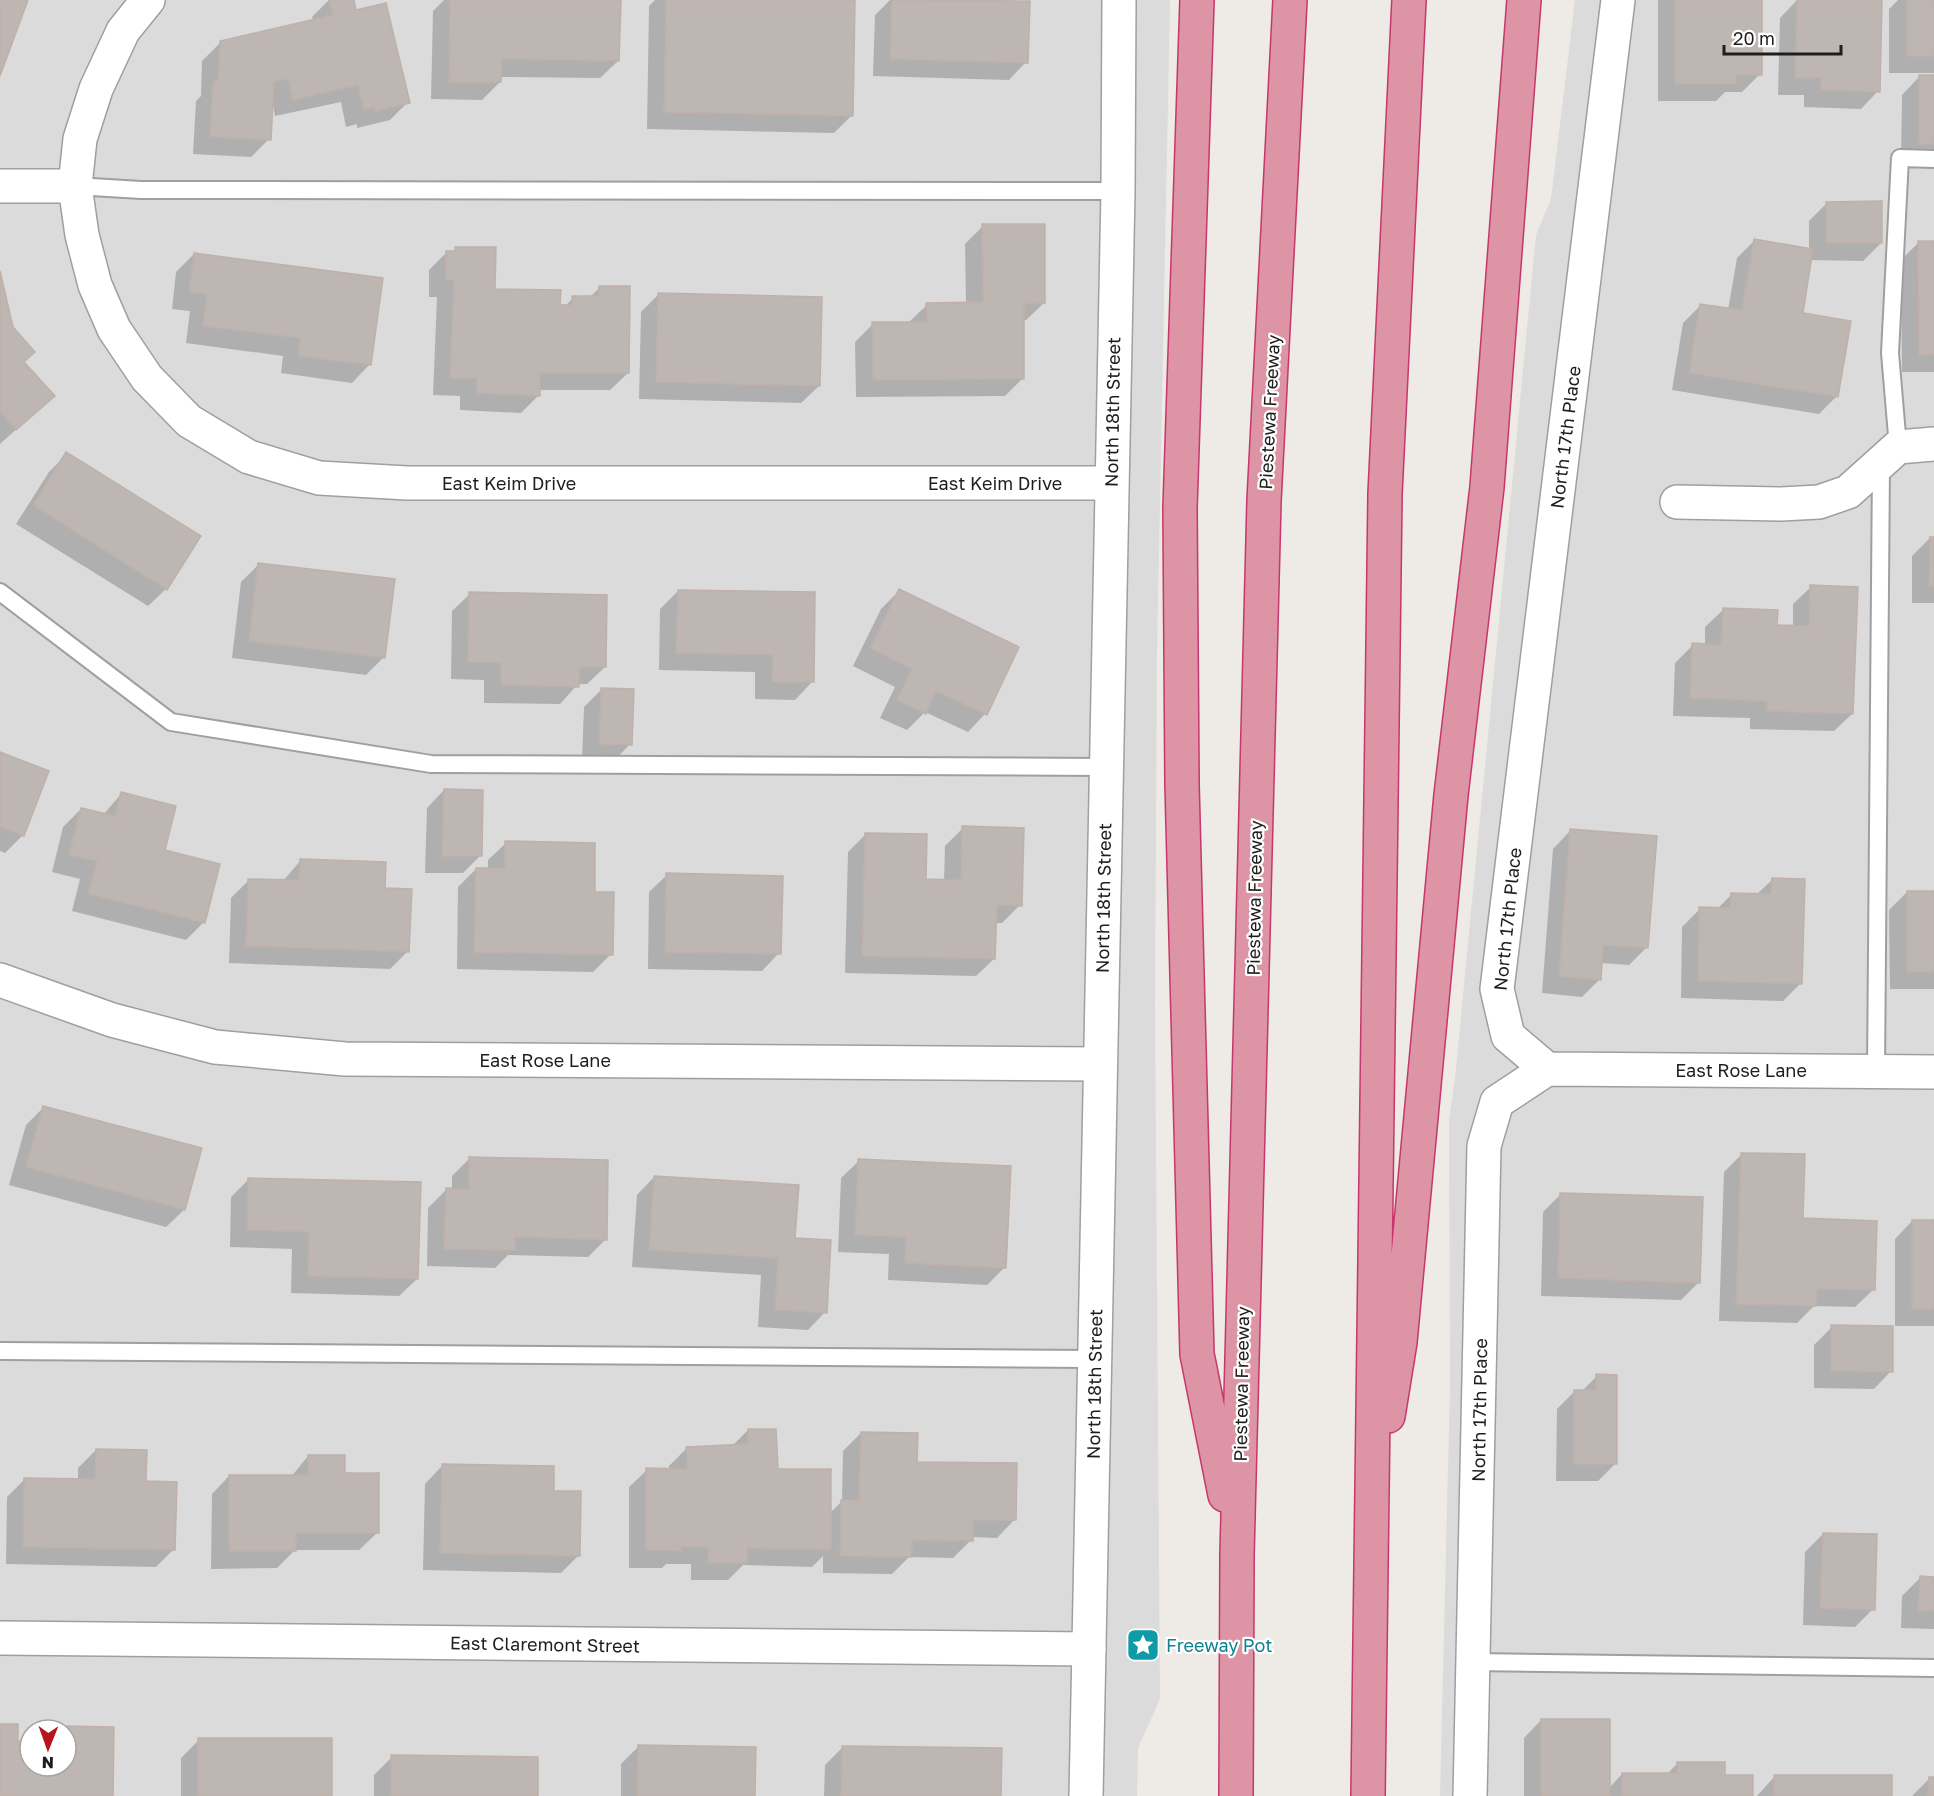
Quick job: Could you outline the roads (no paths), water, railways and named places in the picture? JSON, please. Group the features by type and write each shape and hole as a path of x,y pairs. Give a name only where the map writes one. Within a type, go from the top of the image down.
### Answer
{"highway":[{"path":"1197,0 1180,508 1182,795 1197,1354 1237,1555"},
{"name":"Piestewa Freeway","path":"1236,1796 1237,1555 1264,501 1290,0"},
{"path":"1368,1796 1385,494 1409,0"},
{"path":"1370,1527 1400,1342 1451,795 1487,487 1524,0"}],"street":[{"name":"East Keim Drive","path":"148,0 123,31 96,89 80,139 75,186 81,235 95,285 114,329 147,378 189,421 249,457 320,478 407,483 1111,483"},
{"name":"North 18th Street","path":"1086,1796 1118,191 1119,0"},
{"name":"North 17th Place","path":"1470,1796 1484,1146 1497,1102 1547,1069 1508,1036 1497,989 1618,0"},
{"path":"0,186 75,186"},
{"path":"1677,502 1781,504 1819,502 1848,492 1890,456 1934,444"},
{"name":"East Rose Lane","path":"0,980 112,1020 215,1047 345,1059 1100,1064"},
{"name":"East Rose Lane","path":"1547,1069 1934,1072"},
{"name":"East Claremont Street","path":"0,1638 1089,1650"}],"lane":[{"path":"1876,1071 1890,456 1890,353 1900,158 1934,159"},
{"path":"75,186 141,190 1118,191"},
{"path":"0,592 171,723 443,764 1105,767"},
{"path":"0,1351 1094,1359"},
{"path":"1473,1662 1934,1668"}],"place":[{"name":"Freeway Pot","path":"1143,1645"}]}
